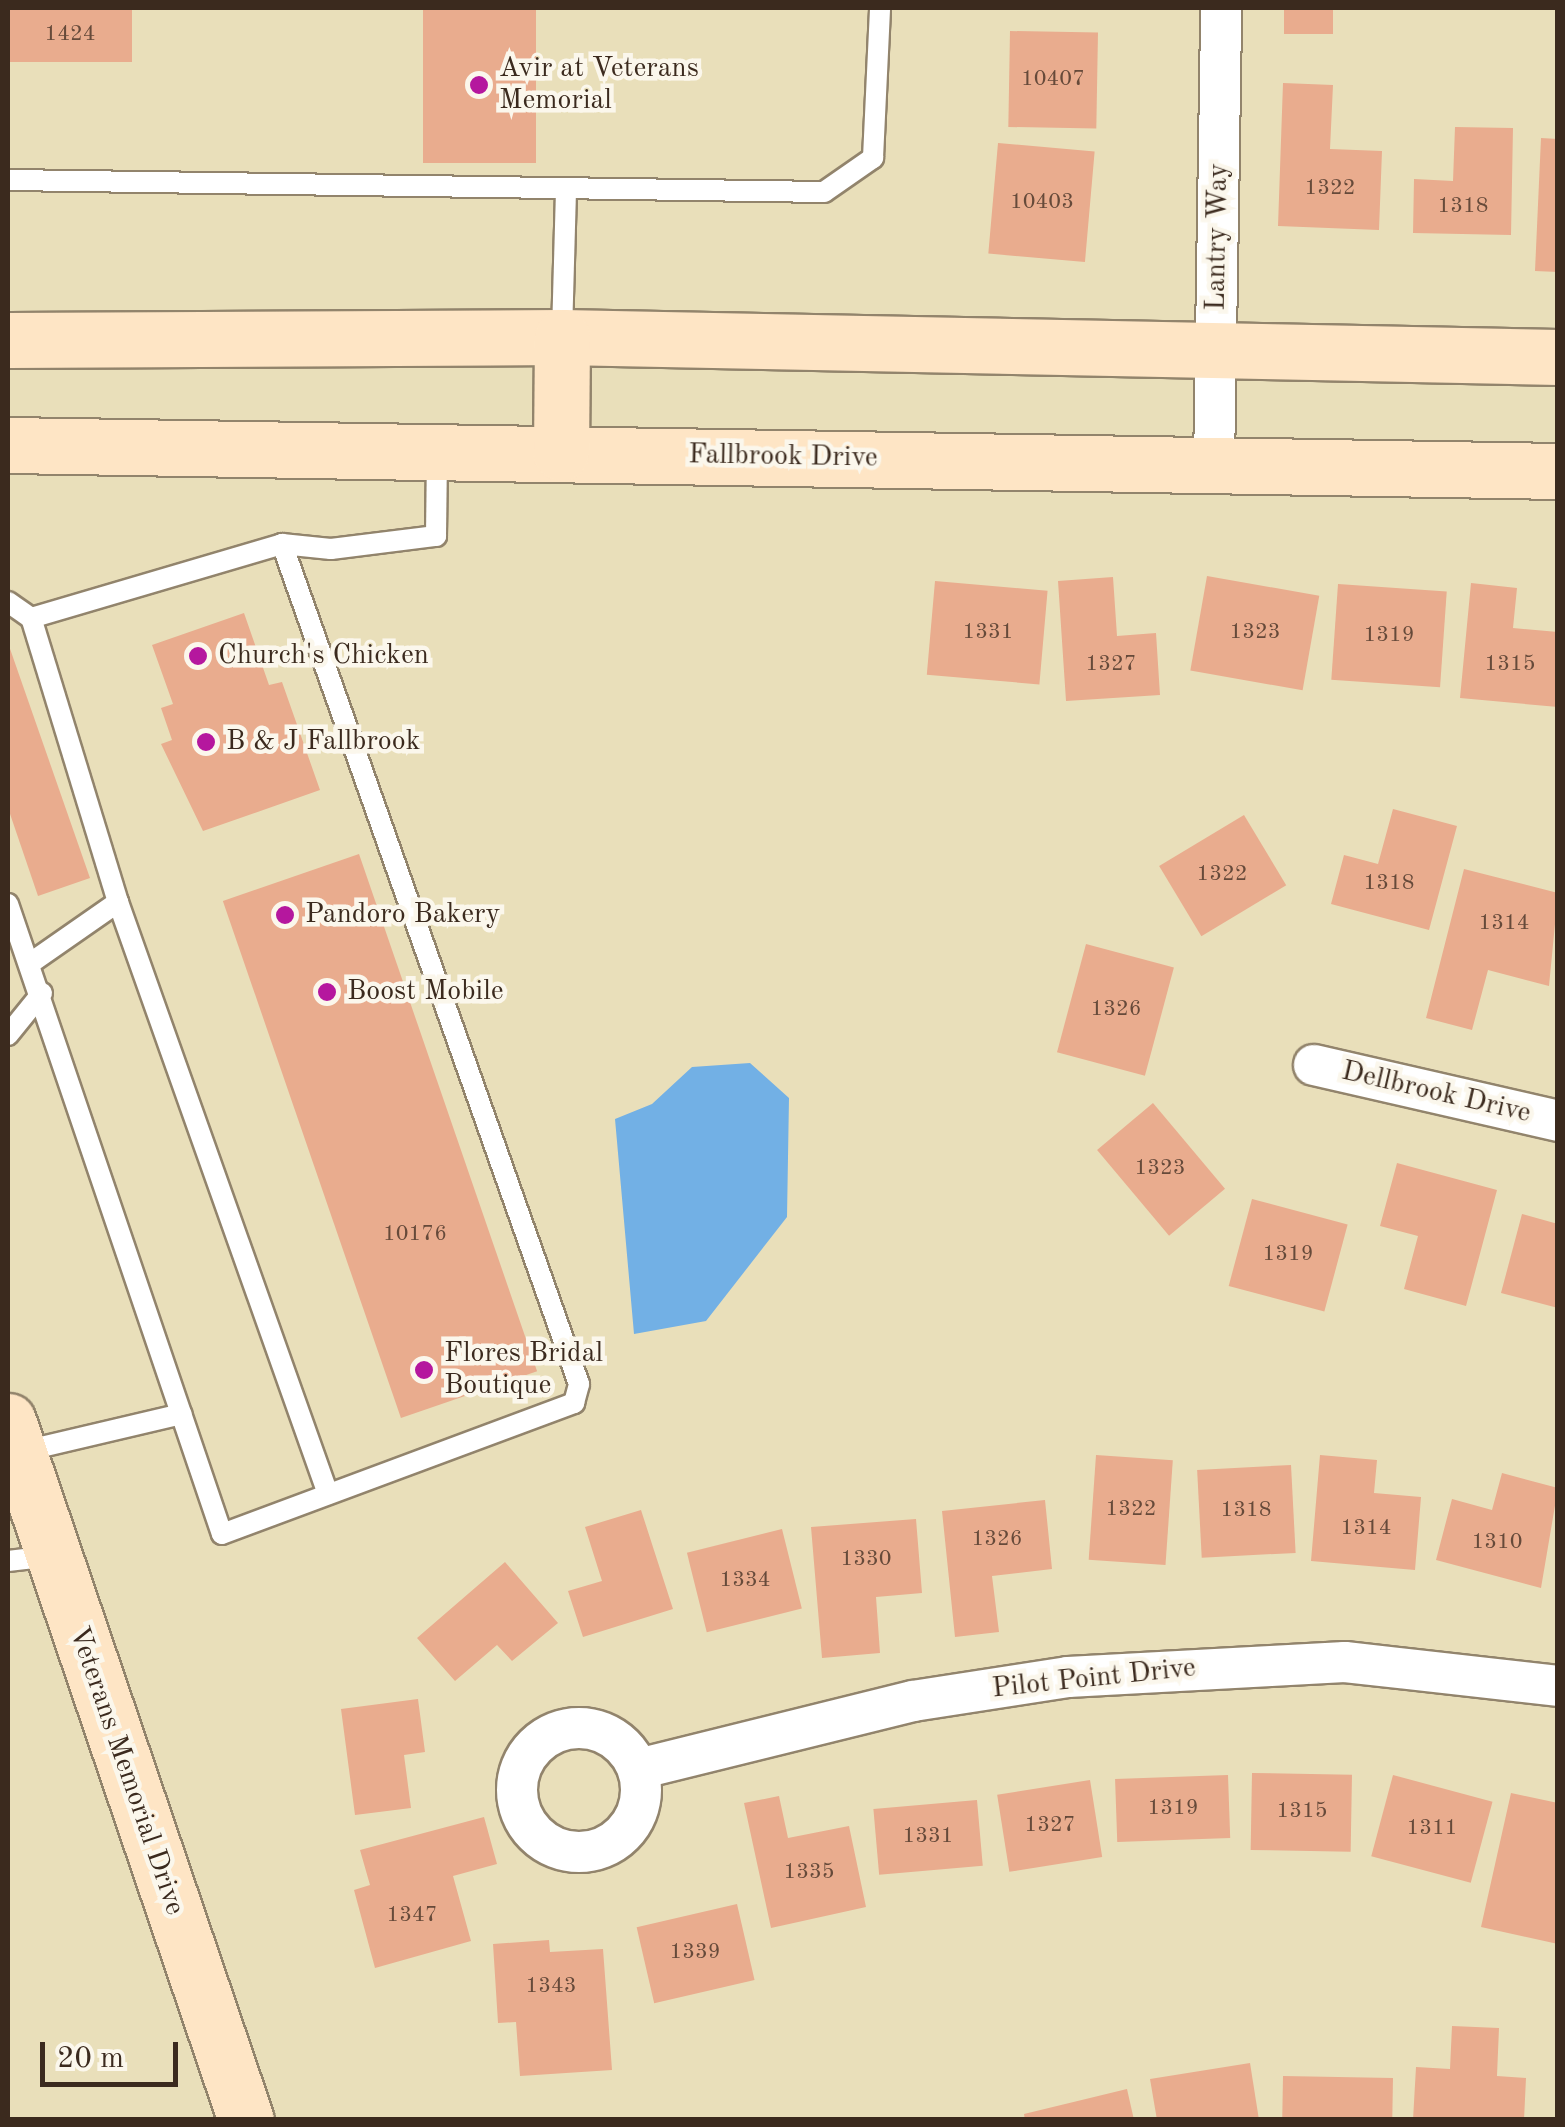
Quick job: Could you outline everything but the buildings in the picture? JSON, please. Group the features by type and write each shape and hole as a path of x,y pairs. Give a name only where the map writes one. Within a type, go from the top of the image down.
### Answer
{"main road":[{"path":"562,336 562,453"},
{"path":"8,340 562,336 1558,356"},
{"name":"Fallbrook Drive","path":"8,445 1558,471"},
{"name":"Veterans Memorial Drive","path":"13,1437 30,1558 246,2120"}],"street":[{"name":"Lantry Way","path":"1214,466 1221,8"},
{"name":"Dellbrook Drive","path":"1314,1065 1558,1121"},
{"name":"Pilot Point Drive","path":"638,1769 913,1701 1068,1676 1345,1662 1558,1686"}],"lane":[{"path":"8,180 788,195 852,181 880,132 880,8"},
{"path":"562,336 566,192"},
{"path":"31,618 282,544 331,550 436,536 437,452"},
{"path":"8,904 32,962 222,1534 574,1403 579,1384 282,544"},
{"path":"8,602 31,618 118,902 328,1494"},
{"path":"32,962 118,902"},
{"path":"8,1035 42,992"},
{"path":"13,1437 182,1414"}],"water":[{"path":"750,1063 789,1098 787,1217 706,1321 634,1334 615,1119 652,1104 692,1067"}],"place":[{"name":"Avir at Veterans Memorial","path":"479,85"},
{"name":"Church's Chicken","path":"198,656"},
{"name":"B & J Fallbrook","path":"206,742"},
{"name":"Pandoro Bakery","path":"285,915"},
{"name":"Boost Mobile","path":"327,992"},
{"name":"Flores Bridal Boutique","path":"424,1370"}]}
